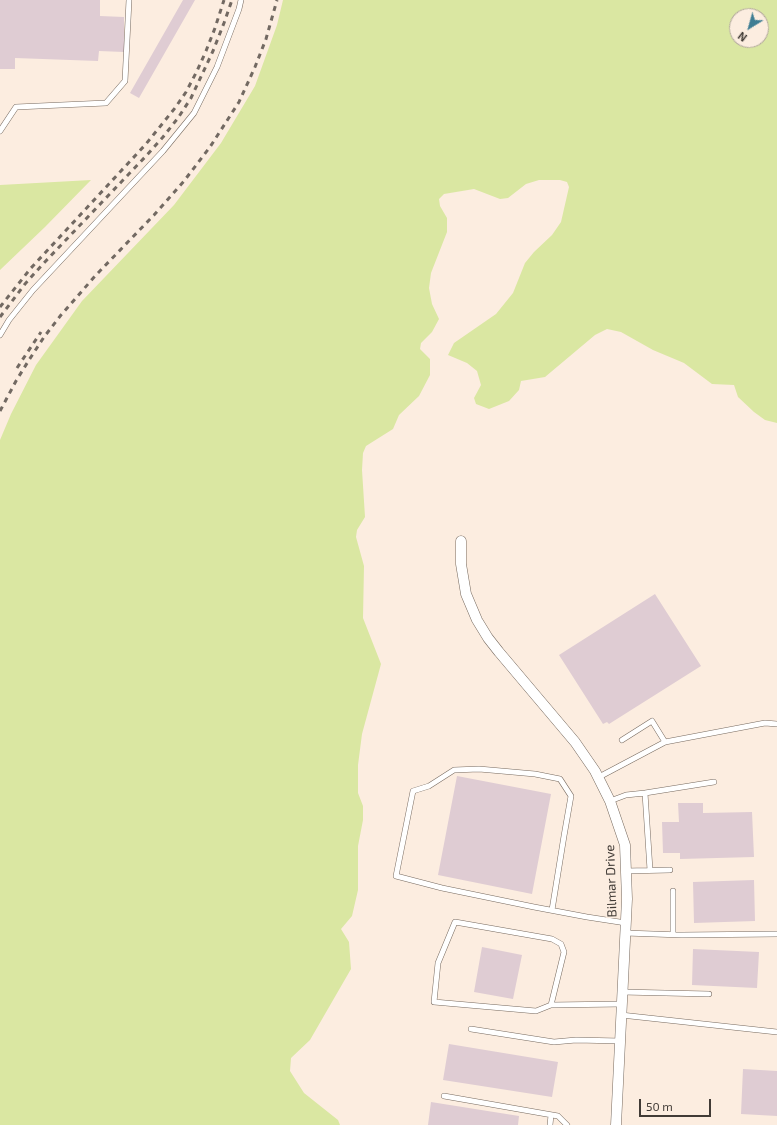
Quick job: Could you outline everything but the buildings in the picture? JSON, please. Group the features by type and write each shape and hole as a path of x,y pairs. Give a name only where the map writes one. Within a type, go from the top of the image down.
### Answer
{"street":[{"name":"Bilmar Drive","path":"461,541 461,564 466,594 477,620 499,652 575,742 599,777 610,801 625,844 627,899 616,1125"}],"lane":[{"path":"0,131 16,107 106,103 125,82 128,0"},
{"path":"0,335 9,320 33,290 163,151 194,113 217,67 241,0"},
{"path":"622,740 652,721 665,742"},
{"path":"599,777 665,742 765,723 777,724"},
{"path":"552,910 571,796 560,779 535,774 479,769 454,770 429,786 413,791 396,876 442,888 552,910 587,917 625,928 674,934 777,934"},
{"path":"610,801 626,795 714,782"},
{"path":"645,793 650,870"},
{"path":"626,871 670,870"},
{"path":"673,891 674,934"},
{"path":"551,1005 564,952 561,944 552,939 455,922 438,963 434,1002 536,1011 551,1005 622,1004"},
{"path":"622,992 709,994"},
{"path":"621,1015 777,1032"},
{"path":"471,1029 554,1042 576,1040 620,1041"},
{"path":"444,1096 558,1116 567,1125"},
{"path":"550,1125 551,1115"}],"green space":[{"path":"283,0 777,0 777,423 765,420 754,412 738,397 734,385 712,384 684,363 653,350 621,332 607,329 595,335 545,377 521,381 519,390 509,401 489,409 476,404 474,398 481,385 477,371 467,363 448,355 454,343 496,314 513,293 525,263 552,235 561,222 569,187 567,182 560,180 539,180 526,184 508,198 500,199 474,189 444,194 439,199 440,206 447,218 447,232 431,273 429,288 432,304 439,319 432,332 421,343 420,349 430,359 430,375 419,396 399,415 393,429 366,446 363,453 362,470 365,517 357,530 356,537 364,566 363,618 381,664 362,734 358,765 358,793 363,806 363,820 358,846 358,890 352,916 341,929 349,942 351,969 310,1040 291,1058 290,1071 304,1093 338,1120 340,1125 0,1125 0,440 11,414 36,365 82,301 174,205 221,143 255,86 277,25"},
{"path":"91,180 45,227 0,270 0,185"}],"railway":[{"path":"0,307 31,268 146,144 175,108 186,92 197,71 215,28 224,0"},
{"path":"0,317 25,284 146,156 178,118 191,98 213,51 232,0"},
{"path":"0,411 29,360 61,315 96,275 154,215 184,181 210,147 239,102 255,67 266,39 277,0"},
{"path":"17,368 41,332"}]}
